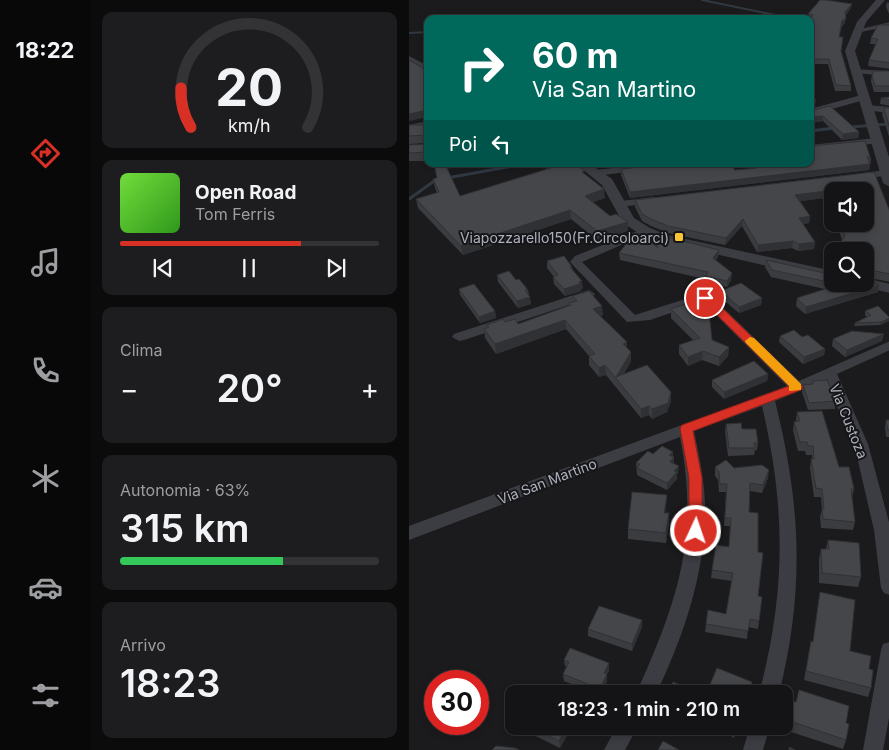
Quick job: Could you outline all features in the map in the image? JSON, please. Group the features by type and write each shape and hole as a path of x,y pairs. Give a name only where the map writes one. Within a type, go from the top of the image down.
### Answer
{"street":[{"path":"847,178 887,178 865,97 850,51 861,22 881,0"},
{"path":"861,22 878,22 861,22"},
{"path":"409,59 424,68"},
{"path":"855,71 889,74"},
{"path":"814,111 865,97"},
{"path":"868,108 889,110"},
{"path":"409,128 424,125"},
{"path":"814,147 874,131"},
{"path":"587,167 607,182 621,204 628,220 645,231 663,238 824,274"},
{"path":"596,173 651,167"},
{"path":"621,204 660,199"},
{"path":"645,231 577,260 577,264 629,318 635,319 705,298 797,387"},
{"path":"874,286 889,289"},
{"path":"459,337 602,290"},
{"name":"Via San Martino","path":"409,533 797,387 889,344"},
{"name":"Via Custoza","path":"829,372 861,444 882,530 889,588"},
{"path":"767,398 779,444 789,504 789,596 778,665 772,685"},
{"path":"650,685 692,561 697,515 696,478 686,428"},
{"path":"873,750 889,650"},
{"path":"614,750 623,735"},
{"path":"753,750 757,735"}],"building":[{"path":"820,0 852,4 845,12 846,18 842,21 839,37 843,37 841,51 851,86 836,85 829,59 814,59 814,15 808,14"},
{"path":"878,25 890,25 890,63 869,60 878,39 871,38"},
{"path":"409,60 424,69 424,111 409,114"},
{"path":"874,71 890,71 890,86 875,86 872,75"},
{"path":"830,106 859,132 843,134 823,116 814,117 814,110"},
{"path":"884,108 890,108 890,129"},
{"path":"409,125 424,125 424,135 409,136"},
{"path":"865,141 871,160 867,156 870,164 630,192 621,169 641,167 732,167 735,170 756,167 814,167 814,146"},
{"path":"424,144 424,152 409,153 409,145"},
{"path":"435,167 446,167 460,196 554,167 579,167 585,171 582,172 604,189 585,196 610,216 616,214 628,222 597,231 570,210 461,246 416,199 439,192 433,179 437,178"},
{"path":"874,172 890,212 890,274 874,271 874,242 841,242 845,236 843,232 874,232 874,182 824,182 824,191 795,195 810,216 799,218 815,242 799,244 793,241 758,245 743,219 726,238 668,226 642,214 635,200"},
{"path":"639,233 658,248 651,233 719,250 713,258 732,273 727,281 706,276 708,272 619,253 633,235"},
{"path":"564,256 572,267 570,267 582,281 579,282 580,284 564,289 553,277 558,275 547,261"},
{"path":"766,260 824,273 824,281 772,270"},
{"path":"509,271 528,290 525,290 530,297 517,301 497,275"},
{"path":"741,283 762,298 739,307 721,291"},
{"path":"474,284 495,311 479,317 459,289"},
{"path":"824,289 824,292 856,292 806,307 797,298"},
{"path":"589,291 602,306 593,309 627,342 623,344 631,352 616,377 647,365 671,392 668,403 652,409 649,406 641,409 605,365 599,368 589,356 595,354 565,320 495,344 484,329 489,327 487,325 503,319 505,322 515,319 518,324 571,305 569,303 577,301 573,296"},
{"path":"694,301 709,311 712,340 729,347 719,357 703,351 688,357 679,345 700,338 671,309"},
{"path":"878,306 890,318 881,322 855,323 871,315 865,311"},
{"path":"794,330 802,337 808,335 825,349 804,357 780,336"},
{"path":"852,331 884,334 847,350 833,339"},
{"path":"754,361 768,374 724,392 712,380"},
{"path":"827,380 836,401 809,403 803,385 813,384 813,381"},
{"path":"822,411 839,467 849,467 854,489 851,489 855,522 823,519 822,489 816,488 811,459 814,459 813,446 808,446 807,442 800,442 794,422 800,421 797,412"},
{"path":"886,420 890,420 890,430 888,430"},
{"path":"741,423 742,429 756,429 758,443 754,443 755,448 729,448 726,424"},
{"path":"662,446 673,452 669,455 674,457 670,462 679,466 674,471 677,472 667,483 637,468 640,464 636,463 648,451 653,454"},
{"path":"726,460 734,468 762,465 769,470 763,485 750,483 749,512 758,513 758,552 763,553 758,596 762,597 759,621 750,619 748,631 706,624 708,610 726,614 733,573 712,570 716,545 729,547 731,518 725,518 727,484 720,484 719,472 715,467"},
{"path":"632,492 667,495 664,513 669,513 666,533 628,529"},
{"path":"828,540 859,543 861,577 822,573 821,549 829,549"},
{"path":"820,592 855,600 850,651 871,656 869,669 873,670 871,688 806,671 811,641 813,642"},
{"path":"599,606 642,620 632,644 588,629"},
{"path":"570,648 609,663 604,673 607,674 602,685 590,685 563,674 569,662 564,660"},
{"path":"717,668 752,682 751,685 710,685"},
{"path":"799,690 849,706 846,723 849,724 846,740 793,722 793,701 796,702"},
{"path":"547,735 562,735 559,741"},
{"path":"663,741 679,750 658,750"},
{"path":"496,746 515,748 519,750 492,750"}],"waterway":[{"path":"702,0 775,15"},
{"path":"409,33 424,32"},
{"path":"850,127 890,124"},
{"path":"814,131 835,128"},
{"path":"447,178 508,167"},
{"path":"409,199 437,179"}],"slow traffic":[{"path":"750,341 797,387 793,388"}],"place":[{"name":"Viapozzarello150(Fr.Circoloarci)","path":"679,237"}],"route":[{"path":"696,531 696,478 686,428 797,387 705,298"}]}
